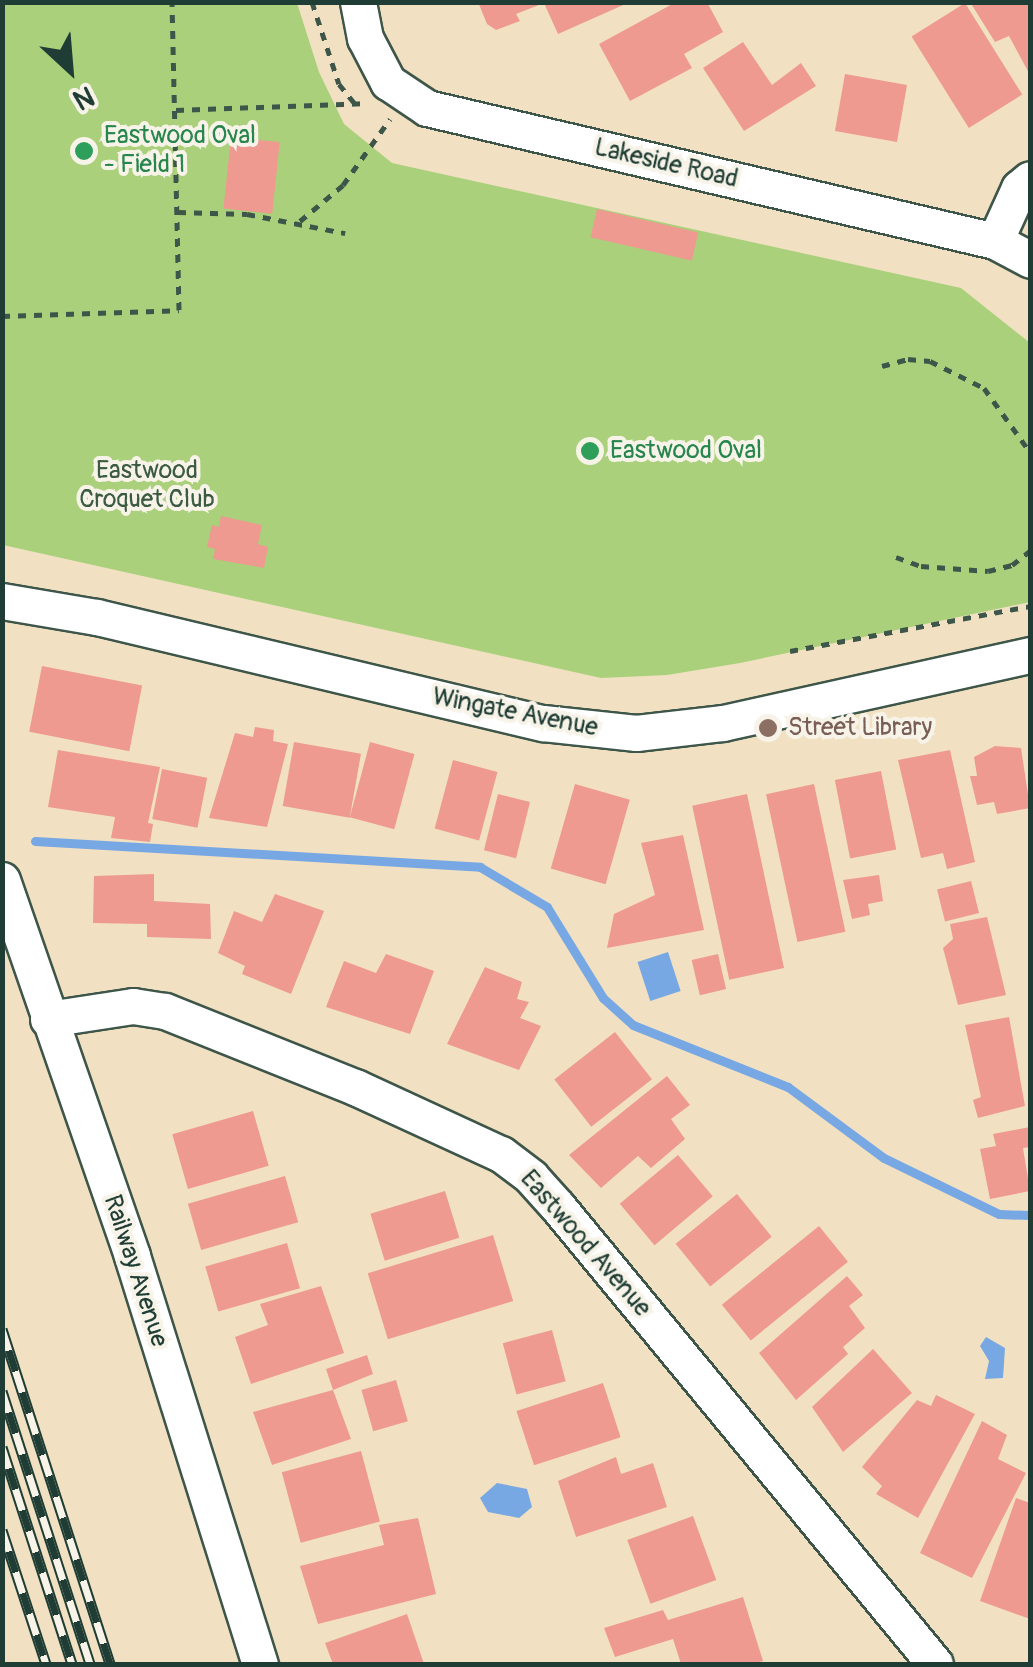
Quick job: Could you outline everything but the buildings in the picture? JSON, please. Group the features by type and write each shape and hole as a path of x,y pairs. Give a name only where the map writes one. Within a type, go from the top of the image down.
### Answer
{"street":[{"path":"358,2 375,63 405,98"},
{"name":"Lakeside Road","path":"405,98 428,108 994,240 1030,260"},
{"path":"994,240 1020,188 1030,178"},
{"name":"Wingate Avenue","path":"2,602 97,617 503,715 636,733 723,723 1030,655"},
{"name":"Railway Avenue","path":"2,880 132,1256 260,1664"},
{"name":"Eastwood Avenue","path":"48,1019 133,1006 180,1016 355,1087 501,1154 558,1207 935,1664"}],"path":[{"path":"2,316 179,310 172,2"},
{"path":"312,2 339,84 355,104"},
{"path":"300,221 343,185 405,98"},
{"path":"176,110 316,106"},
{"path":"178,212 224,212 300,221 345,233"},
{"path":"882,366 908,359 930,361 984,388 1030,452"},
{"path":"896,558 921,566 988,571 1012,565 1030,551"},
{"path":"790,651 1030,606"}],"green space":[{"name":"Eastwood Croquet Club","path":"2,3 297,3 319,72 344,124 392,163 961,288 1030,343 1030,602 740,663 667,675 601,678 3,545"}],"water":[{"path":"668,952 681,991 650,1001 638,962"},
{"path":"986,1337 1005,1348 1003,1378 985,1379 989,1361 980,1346"},
{"path":"497,1483 527,1489 532,1507 519,1518 488,1512 480,1498"}],"waterway":[{"path":"35,841 480,867 547,907 603,998 633,1025 788,1087 884,1158 999,1214 1030,1215"}],"railway":[{"path":"2,1329 110,1664"},
{"path":"2,1391 90,1664"},
{"path":"2,1447 72,1664"},
{"path":"2,1530 46,1664"}],"place":[{"name":"Eastwood Oval - Field 1","path":"84,151"},
{"name":"Eastwood Oval","path":"590,451"},
{"name":"Street Library","path":"768,728"}]}
